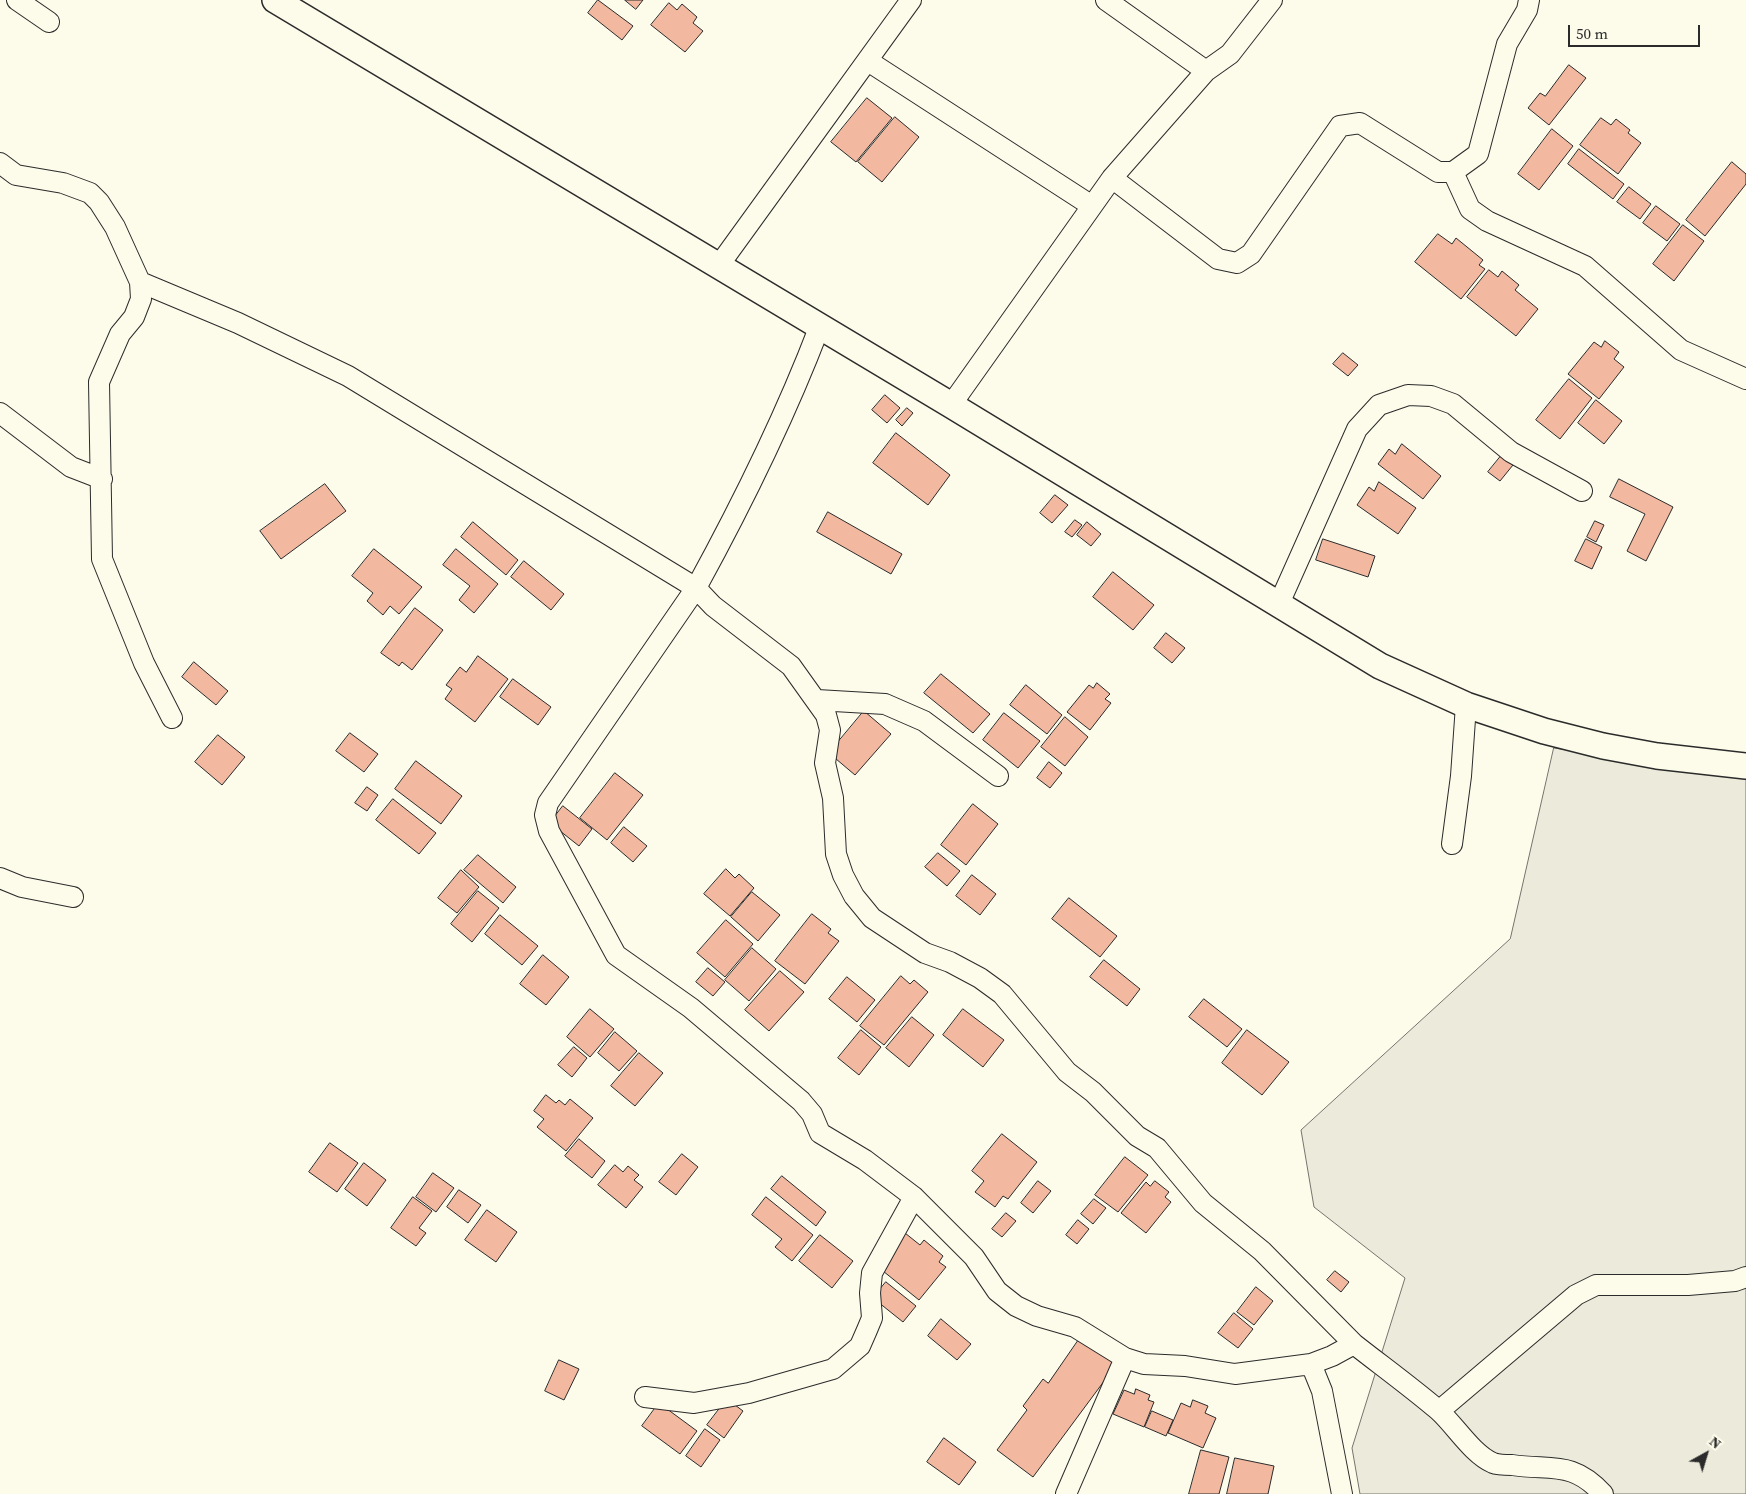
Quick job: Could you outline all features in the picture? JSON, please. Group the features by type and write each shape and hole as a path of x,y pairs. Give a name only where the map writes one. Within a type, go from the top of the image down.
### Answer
{"main road":[{"path":"275,0 819,328 951,405 1278,606 1380,666 1466,705 1544,731 1603,746 1656,756 1746,766"}],"street":[{"path":"17,0 49,22"},
{"path":"716,266 911,0"},
{"path":"1106,0 1206,71"},
{"path":"951,405 1112,178 1206,71 1230,54 1272,0"},
{"path":"1112,178 1218,259 1237,263 1251,254 1340,126 1360,123 1438,172 1453,172 1478,154 1507,44 1527,10 1529,0"},
{"path":"868,61 1092,206"},
{"path":"0,163 16,175 63,183 90,193 99,202 115,227 140,282 142,299 134,317 120,334 99,382 102,559 144,663 172,718"},
{"path":"1453,172 1470,209 1487,222 1585,266 1681,350 1746,379"},
{"path":"140,282 238,323 348,376 696,588 713,606 791,666 826,715 830,730 825,763 833,798 836,854 843,875 860,904 872,918 925,953 950,962 980,978 1002,994 1067,1072 1093,1092 1137,1136 1157,1148 1203,1202 1262,1251 1354,1344 1439,1411 1471,1446 1493,1463 1528,1468 1553,1467 1573,1471 1596,1486 1602,1494"},
{"path":"819,328 804,368 748,488 696,588 548,803 545,816 549,831 616,955 691,1008 801,1101 812,1114 820,1133 865,1160 914,1198 974,1257 997,1290 1016,1306 1037,1316 1075,1327 1125,1358 1144,1364 1185,1366 1235,1374 1311,1364 1332,1356 1354,1344"},
{"path":"1278,606 1357,429 1379,405 1408,395 1431,396 1452,404 1511,452 1582,490"},
{"path":"0,413 71,467 102,479"},
{"path":"817,700 884,704 924,721 998,776"},
{"path":"1452,844 1461,776 1466,705"},
{"path":"0,878 22,887 73,897"},
{"path":"645,1397 694,1403 749,1393 833,1368 860,1346 868,1330 872,1318 870,1292 872,1272 914,1198"},
{"path":"1439,1411 1576,1295 1596,1285 1688,1286 1746,1277"},
{"path":"1066,1494 1125,1358"},
{"path":"1311,1364 1322,1390 1342,1494"}],"shaded area":[{"path":"1554,748 1746,776 1746,1494 1360,1494 1352,1448 1405,1278 1314,1207 1301,1130 1510,939"}],"building":[{"path":"598,0 633,26 622,40 588,13"},
{"path":"625,0 643,0 636,9"},
{"path":"669,3 677,10 682,4 697,17 693,23 703,31 685,52 651,25"},
{"path":"1569,65 1586,78 1549,125 1528,108 1540,93 1545,96"},
{"path":"867,98 892,118 856,162 831,142"},
{"path":"895,117 919,137 882,182 858,162"},
{"path":"1601,118 1611,125 1616,119 1630,130 1628,133 1641,143 1618,174 1580,145"},
{"path":"1552,129 1573,146 1539,190 1518,174"},
{"path":"1579,149 1624,184 1613,199 1568,164"},
{"path":"1732,162 1746,174 1746,184 1705,236 1686,220"},
{"path":"1629,187 1651,204 1640,219 1617,202"},
{"path":"1656,206 1680,224 1667,241 1643,223"},
{"path":"1683,225 1704,241 1674,281 1653,264"},
{"path":"1438,234 1452,244 1456,238 1483,260 1479,265 1485,269 1461,299 1415,262"},
{"path":"1489,270 1498,277 1502,271 1519,285 1515,290 1538,309 1516,336 1467,297"},
{"path":"1605,341 1619,352 1614,359 1624,367 1599,399 1568,374 1594,342 1601,347"},
{"path":"1343,353 1358,365 1348,376 1333,364"},
{"path":"1569,379 1592,398 1560,439 1536,420"},
{"path":"885,395 900,408 887,423 872,410"},
{"path":"1596,400 1622,421 1604,444 1578,423"},
{"path":"907,408 913,413 902,426 896,420"},
{"path":"896,433 950,475 928,505 873,463"},
{"path":"1402,444 1441,476 1423,499 1378,464 1389,449 1395,454"},
{"path":"1501,456 1513,465 1500,481 1488,472"},
{"path":"1619,479 1673,507 1646,561 1627,551 1645,514 1610,497"},
{"path":"1379,482 1416,508 1398,534 1357,505 1369,487 1374,491"},
{"path":"325,484 346,511 281,559 260,531"},
{"path":"1055,495 1068,505 1052,523 1040,513"},
{"path":"828,512 902,554 891,574 817,532"},
{"path":"1075,520 1082,525 1072,537 1065,532"},
{"path":"1595,521 1604,525 1596,542 1587,537"},
{"path":"473,522 518,560 506,575 461,537"},
{"path":"1087,522 1101,534 1091,546 1077,535"},
{"path":"1323,539 1375,556 1368,577 1316,560"},
{"path":"1586,539 1602,547 1592,569 1575,561"},
{"path":"374,549 422,587 399,614 390,606 383,615 367,601 373,593 352,576"},
{"path":"456,549 498,584 474,613 459,600 470,586 443,565"},
{"path":"524,561 564,594 551,610 511,577"},
{"path":"1113,572 1154,605 1133,630 1093,597"},
{"path":"415,608 443,630 412,670 402,662 399,666 381,653"},
{"path":"1166,633 1185,648 1172,663 1154,648"},
{"path":"478,656 508,679 475,722 445,699 452,689 446,685 460,667 466,672"},
{"path":"194,662 228,691 216,705 182,677"},
{"path":"941,674 990,714 973,733 924,693"},
{"path":"513,679 551,707 538,725 500,697"},
{"path":"1097,683 1110,694 1105,699 1111,703 1090,730 1067,712 1089,685 1093,688"},
{"path":"1026,685 1062,715 1047,734 1010,705"},
{"path":"864,711 891,734 855,775 829,753"},
{"path":"1004,713 1040,741 1018,768 983,740"},
{"path":"1065,717 1088,737 1065,766 1041,747"},
{"path":"350,733 378,754 364,772 336,751"},
{"path":"218,735 245,757 222,785 195,762"},
{"path":"416,761 462,796 441,824 395,789"},
{"path":"1049,762 1062,773 1050,788 1037,778"},
{"path":"615,773 643,795 607,840 580,818"},
{"path":"367,787 378,795 367,811 355,803"},
{"path":"393,799 436,833 419,854 376,820"},
{"path":"973,804 998,824 966,865 941,845"},
{"path":"563,806 592,829 579,846 550,823"},
{"path":"624,827 647,846 633,862 611,843"},
{"path":"938,853 960,871 947,886 925,867"},
{"path":"478,855 516,887 503,903 464,870"},
{"path":"726,869 735,878 739,874 754,888 730,916 704,894"},
{"path":"461,870 479,887 457,913 438,898"},
{"path":"972,875 996,894 980,915 956,896"},
{"path":"478,891 499,908 472,942 451,924"},
{"path":"752,892 780,915 758,941 731,917"},
{"path":"1069,898 1117,936 1100,957 1052,919"},
{"path":"812,914 831,929 828,933 839,941 805,984 775,961"},
{"path":"500,915 538,946 522,965 485,934"},
{"path":"726,920 753,944 725,977 697,953"},
{"path":"752,948 776,969 749,1001 725,980"},
{"path":"543,955 569,977 546,1005 520,984"},
{"path":"1104,960 1140,989 1127,1006 1090,977"},
{"path":"708,968 725,982 713,996 696,982"},
{"path":"780,971 804,992 769,1031 745,1010"},
{"path":"901,976 910,984 914,980 928,992 884,1045 860,1026"},
{"path":"847,977 875,1000 857,1022 829,999"},
{"path":"1204,999 1242,1029 1227,1047 1189,1017"},
{"path":"590,1009 614,1029 590,1057 567,1037"},
{"path":"963,1009 1004,1040 983,1067 943,1035"},
{"path":"912,1017 934,1035 909,1067 886,1048"},
{"path":"861,1030 881,1047 859,1075 838,1058"},
{"path":"1247,1030 1289,1062 1262,1095 1222,1063"},
{"path":"615,1032 637,1051 619,1071 598,1053"},
{"path":"574,1047 587,1058 572,1077 558,1065"},
{"path":"639,1053 663,1073 635,1106 611,1086"},
{"path":"546,1095 556,1103 559,1100 565,1105 570,1099 593,1118 566,1151 537,1127 544,1119 534,1111"},
{"path":"1002,1134 1037,1162 1008,1199 1003,1196 995,1207 975,1192 984,1181 972,1171"},
{"path":"579,1139 605,1161 592,1178 565,1156"},
{"path":"330,1143 358,1163 337,1192 309,1172"},
{"path":"682,1154 698,1167 676,1195 659,1182"},
{"path":"1125,1157 1148,1175 1118,1212 1095,1195"},
{"path":"364,1163 386,1180 367,1206 345,1189"},
{"path":"615,1165 623,1172 628,1166 639,1175 634,1180 643,1187 626,1208 598,1185"},
{"path":"433,1173 454,1188 436,1212 416,1197"},
{"path":"782,1176 826,1212 816,1226 771,1189"},
{"path":"1038,1181 1051,1191 1033,1213 1021,1203"},
{"path":"1155,1181 1169,1192 1165,1197 1171,1202 1146,1233 1121,1213 1146,1182 1150,1186"},
{"path":"459,1190 481,1205 468,1223 447,1207"},
{"path":"413,1197 432,1211 419,1228 426,1233 416,1246 391,1228"},
{"path":"766,1197 813,1235 792,1261 775,1247 782,1239 752,1215"},
{"path":"1094,1199 1106,1208 1093,1224 1081,1214"},
{"path":"487,1210 517,1232 496,1262 465,1240"},
{"path":"1006,1213 1016,1221 1002,1237 992,1229"},
{"path":"1078,1220 1089,1229 1077,1244 1066,1235"},
{"path":"905,1233 920,1245 924,1240 943,1256 939,1262 946,1267 919,1300 878,1267"},
{"path":"820,1235 853,1261 832,1288 799,1261"},
{"path":"1335,1271 1349,1282 1341,1292 1327,1280"},
{"path":"886,1282 916,1306 903,1322 873,1298"},
{"path":"1256,1287 1273,1301 1254,1325 1237,1312"},
{"path":"1234,1313 1253,1329 1238,1348 1218,1333"},
{"path":"941,1319 971,1344 957,1360 928,1336"},
{"path":"1080,1338 1116,1365 1033,1477 997,1450 1027,1410 1023,1406 1043,1379 1048,1383"},
{"path":"559,1360 579,1369 564,1400 545,1391"},
{"path":"1136,1389 1150,1395 1148,1400 1154,1402 1144,1427 1113,1414 1124,1390 1134,1394"},
{"path":"727,1399 743,1411 724,1438 707,1425"},
{"path":"1193,1400 1208,1406 1205,1413 1216,1418 1203,1448 1168,1433 1181,1403 1190,1407"},
{"path":"659,1403 697,1431 680,1454 642,1426"},
{"path":"1152,1411 1173,1420 1166,1436 1145,1427"},
{"path":"705,1429 720,1440 701,1467 686,1456"},
{"path":"944,1438 976,1462 959,1485 927,1462"},
{"path":"1201,1450 1229,1457 1219,1494 1189,1494"},
{"path":"1235,1458 1274,1466 1268,1494 1227,1494"}]}
